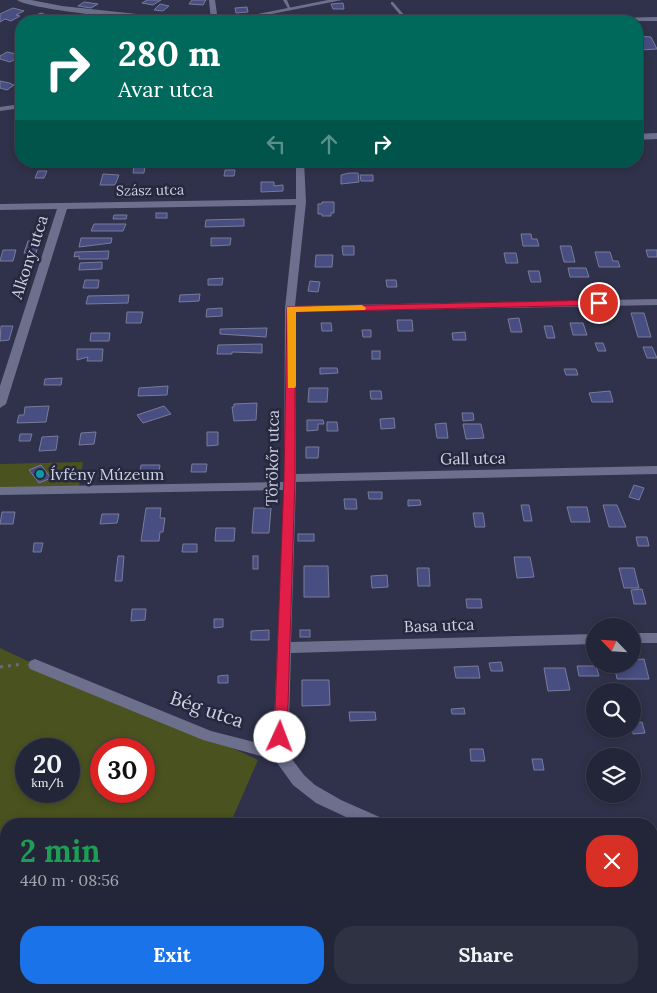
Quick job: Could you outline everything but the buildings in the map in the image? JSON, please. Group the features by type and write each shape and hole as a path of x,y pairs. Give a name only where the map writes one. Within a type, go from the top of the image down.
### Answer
{"street":[{"path":"20,0 62,8 128,15"},
{"path":"212,0 214,15"},
{"path":"258,15 339,0"},
{"path":"643,19 657,19"},
{"path":"0,109 15,107"},
{"path":"643,137 657,136"},
{"name":"Törökőr utca","path":"280,755 290,482 291,309 301,202 300,167"},
{"name":"Szász utca","path":"0,207 301,202"},
{"name":"Alkony utca","path":"0,404 6,367 63,206"},
{"path":"291,309 657,302"},
{"name":"Gall utca","path":"0,491 657,470"},
{"path":"641,638 657,638"},
{"name":"Basa utca","path":"284,648 586,639"},
{"name":"Bég utca","path":"35,665 208,736 280,755"},
{"path":"280,755 289,772 305,787 325,800 365,818"}],"lane":[{"path":"285,0 290,9"},
{"path":"392,3 401,15"}],"path":[{"path":"0,666 22,663 35,665"}],"green space":[{"path":"83,462 79,487 0,488 0,464"},
{"path":"0,648 64,677 258,760 233,818 0,818"}],"slow traffic":[{"path":"291,386 291,309 362,308"}],"place":[{"name":"Ívfény Múzeum","path":"40,474"}],"route":[{"path":"280,737 290,478 291,309 599,303"}]}
